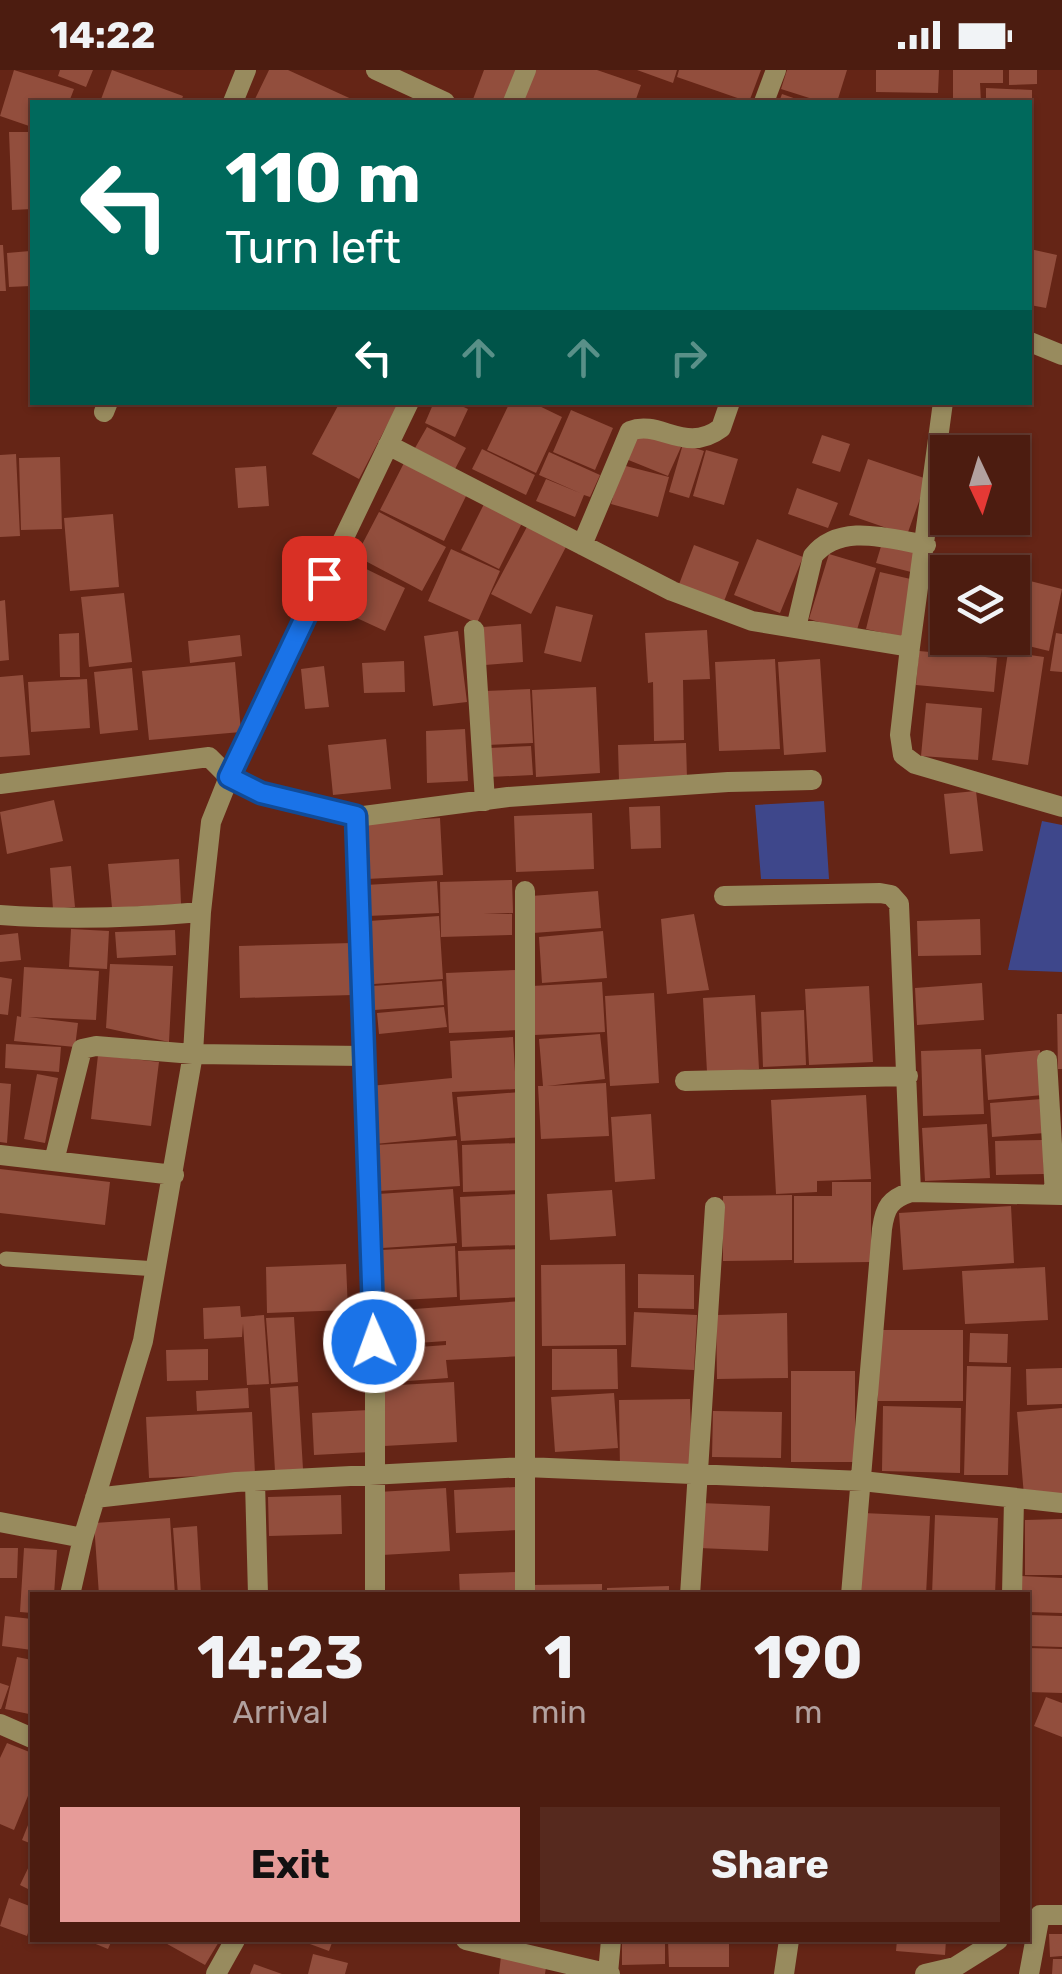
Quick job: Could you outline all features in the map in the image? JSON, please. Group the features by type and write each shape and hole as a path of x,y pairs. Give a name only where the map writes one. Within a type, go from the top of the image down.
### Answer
{"street":[{"path":"234,100 246,70"},
{"path":"376,70 441,100"},
{"path":"513,100 526,70"},
{"path":"765,100 776,70"},
{"path":"1032,343 1062,355"},
{"path":"71,1592 83,1538 144,1342 193,1054 201,912 211,822 408,405"},
{"path":"582,545 630,431 642,426 674,438 703,438 720,428 729,405"},
{"path":"943,405 900,735 903,755 915,764 1062,807"},
{"path":"388,446 672,591 752,621 910,647"},
{"path":"796,628 813,556 820,548 833,540 869,535 926,545"},
{"path":"474,630 485,800"},
{"path":"0,784 209,757 229,777 261,793 356,816 485,800 728,782 812,780"},
{"path":"356,816 375,1377 375,1592"},
{"path":"525,891 525,1592"},
{"path":"724,896 891,895 901,912 910,1192"},
{"path":"0,914 103,920 201,912"},
{"path":"54,1161 82,1049 96,1046 193,1054 364,1056"},
{"path":"851,1592 884,1215 893,1198 910,1192 1058,1195 1046,1060"},
{"path":"685,1081 908,1076"},
{"path":"0,1155 174,1175"},
{"path":"690,1592 716,1207"},
{"path":"95,1498 255,1482 525,1467 862,1480 1062,1503"},
{"path":"255,1482 258,1592"},
{"path":"1012,1592 1014,1499"},
{"path":"0,1522 83,1538"},
{"path":"0,1724 30,1737"},
{"path":"1028,1974 1034,1919 1062,1898"},
{"path":"1034,1919 1062,1915"},
{"path":"216,1974 234,1942"},
{"path":"474,1942 609,1974 611,1942"},
{"path":"784,1974 788,1942"},
{"path":"925,1974 954,1967 995,1942"}],"lane":[{"path":"6,1259 157,1269"}],"shaded area":[{"path":"824,801 829,879 761,879 755,805"},
{"path":"1042,821 1062,825 1062,972 1008,970"}],"building":[{"path":"14,70 74,89 70,100 30,100 30,126 0,116"},
{"path":"60,70 93,70 86,87 58,76"},
{"path":"112,70 183,96 182,100 101,100"},
{"path":"269,70 288,70 354,100 258,100"},
{"path":"484,70 518,70 508,100 473,100"},
{"path":"532,70 597,70 641,85 636,100 522,100"},
{"path":"637,70 677,70 673,83"},
{"path":"679,70 761,70 750,100 677,77"},
{"path":"787,70 847,70 838,100 816,100 781,89"},
{"path":"876,70 939,70 938,93 876,92"},
{"path":"953,70 1003,70 1003,83 980,83 981,100 953,100"},
{"path":"1009,70 1037,70 1037,84 1009,85"},
{"path":"986,88 1032,90 1032,100 986,100"},
{"path":"9,132 30,132 30,209 12,210"},
{"path":"3,245 6,291 0,291"},
{"path":"1032,249 1057,255 1046,308 1032,305"},
{"path":"30,251 30,286 9,287 7,253"},
{"path":"338,405 397,405 359,479 312,454"},
{"path":"433,405 459,405 468,409 455,437 425,423"},
{"path":"509,405 537,405 562,417 536,473 487,450"},
{"path":"571,410 613,428 595,470 553,452"},
{"path":"427,427 466,448 455,469 415,448"},
{"path":"639,429 681,447 668,476 626,459"},
{"path":"822,435 850,444 840,472 812,463"},
{"path":"683,444 704,451 689,498 669,492"},
{"path":"482,449 535,475 526,495 472,469"},
{"path":"706,450 738,459 724,505 693,496"},
{"path":"549,452 600,475 590,497 584,495 575,517 536,501 546,479 580,493 539,475"},
{"path":"16,454 20,536 0,537 0,455"},
{"path":"60,457 62,529 21,530 19,458"},
{"path":"406,459 469,490 444,541 380,510"},
{"path":"868,459 927,479 907,535 849,515"},
{"path":"622,465 669,477 658,517 611,504"},
{"path":"266,466 269,506 238,508 235,468"},
{"path":"797,488 838,503 828,528 788,514"},
{"path":"485,502 523,521 499,569 461,550"},
{"path":"379,512 446,547 422,591 356,556"},
{"path":"113,514 119,587 70,591 64,518"},
{"path":"529,523 568,543 531,614 491,594"},
{"path":"757,539 803,557 780,613 734,595"},
{"path":"882,543 920,552 915,573 876,563"},
{"path":"694,545 739,562 723,604 678,587"},
{"path":"451,549 500,571 477,623 428,601"},
{"path":"829,554 876,568 856,633 809,619"},
{"path":"356,564 405,588 385,631 335,608"},
{"path":"880,572 915,580 902,637 866,629"},
{"path":"1030,581 1062,589 1049,651 1030,646"},
{"path":"124,593 132,662 89,667 81,597"},
{"path":"5,600 9,660 0,661 0,601"},
{"path":"556,606 593,615 581,662 544,653"},
{"path":"521,624 523,662 485,665 483,627"},
{"path":"707,630 710,679 683,680 684,740 654,741 653,682 648,683 645,633"},
{"path":"458,631 467,702 433,706 424,636"},
{"path":"79,633 80,677 60,677 59,634"},
{"path":"1056,633 1062,634 1062,672 1050,671"},
{"path":"240,635 242,656 190,663 188,641"},
{"path":"919,651 930,655 997,658 994,692 916,685"},
{"path":"1008,655 1044,657 1028,765 992,760"},
{"path":"775,659 780,749 719,751 715,662"},
{"path":"820,659 826,752 784,755 778,662"},
{"path":"404,661 405,692 364,693 362,663"},
{"path":"235,662 241,732 149,740 142,671"},
{"path":"324,666 329,707 305,709 301,669"},
{"path":"132,668 138,730 100,734 94,672"},
{"path":"23,675 30,755 0,757 0,677"},
{"path":"87,679 90,728 31,732 28,682"},
{"path":"596,687 600,773 536,777 532,690"},
{"path":"530,689 533,743 487,745 485,691"},
{"path":"926,703 982,708 978,760 921,756"},
{"path":"465,729 468,781 427,783 426,731"},
{"path":"386,739 391,789 333,795 328,745"},
{"path":"686,743 687,779 619,781 618,745"},
{"path":"531,746 533,775 490,777 489,748"},
{"path":"976,791 983,851 950,854 944,794"},
{"path":"54,800 63,841 7,854 0,812"},
{"path":"660,806 661,848 631,849 629,807"},
{"path":"592,813 594,869 516,872 514,816"},
{"path":"440,818 443,875 367,879 364,823"},
{"path":"179,859 181,904 112,908 108,864"},
{"path":"71,866 75,907 53,909 50,868"},
{"path":"512,880 513,913 483,914 512,914 512,935 441,937 440,882"},
{"path":"437,881 439,913 367,916 365,885"},
{"path":"598,891 601,928 533,933 531,896"},
{"path":"694,914 709,990 667,994 661,919"},
{"path":"439,916 443,979 374,984 369,921"},
{"path":"980,919 981,955 918,956 917,921"},
{"path":"71,929 109,931 107,969 69,967"},
{"path":"175,930 176,955 117,958 115,932"},
{"path":"603,931 607,978 542,983 539,937"},
{"path":"18,933 21,960 0,962 0,935"},
{"path":"352,943 353,995 240,998 239,946"},
{"path":"110,964 173,966 169,1042 106,1028"},
{"path":"24,967 99,971 96,1020 28,1017 78,1023 75,1047 14,1041 17,1016 21,1017"},
{"path":"516,970 519,1030 449,1033 446,973"},
{"path":"0,977 12,979 8,1015 0,1014"},
{"path":"442,981 444,1005 374,1010 372,986"},
{"path":"602,982 605,1032 534,1035 532,986"},
{"path":"982,983 984,1020 917,1025 915,988"},
{"path":"869,986 873,1062 809,1065 805,989"},
{"path":"654,993 659,1083 610,1086 605,996"},
{"path":"755,995 759,1069 707,1072 703,998"},
{"path":"444,1007 447,1027 379,1034 377,1013"},
{"path":"804,1010 806,1065 763,1067 761,1012"},
{"path":"1057,1014 1062,1014 1062,1069 1058,1069"},
{"path":"600,1034 605,1079 547,1086 606,1083 609,1136 541,1139 538,1086 543,1086 539,1039"},
{"path":"513,1037 516,1089 452,1092 456,1136 375,1144 370,1086 452,1078 450,1041"},
{"path":"6,1044 61,1047 59,1072 5,1068"},
{"path":"981,1049 984,1114 923,1116 921,1051"},
{"path":"1040,1050 1043,1095 988,1100 985,1055"},
{"path":"98,1055 159,1062 151,1126 91,1119"},
{"path":"37,1074 58,1078 45,1143 24,1139"},
{"path":"0,1083 11,1084 7,1143 0,1142"},
{"path":"521,1092 525,1137 461,1141 457,1097"},
{"path":"866,1095 871,1179 817,1181 817,1192 776,1194 771,1100"},
{"path":"1042,1099 1045,1133 992,1137 990,1103"},
{"path":"651,1114 655,1179 615,1182 611,1117"},
{"path":"987,1124 990,1178 925,1181 922,1128"},
{"path":"457,1140 460,1186 379,1191 375,1145"},
{"path":"1043,1140 1044,1174 996,1175 995,1141"},
{"path":"521,1143 522,1190 463,1192 462,1145"},
{"path":"0,1169 110,1182 105,1225 0,1213"},
{"path":"832,1182 871,1182 871,1262 794,1263 794,1196 832,1196"},
{"path":"453,1189 457,1243 382,1248 378,1194"},
{"path":"612,1190 616,1236 550,1240 547,1194"},
{"path":"519,1194 521,1245 462,1247 460,1197"},
{"path":"792,1195 792,1260 723,1261 723,1196"},
{"path":"1011,1206 1014,1263 903,1270 899,1213"},
{"path":"455,1246 457,1297 383,1301 381,1250"},
{"path":"521,1249 524,1297 460,1300 458,1251"},
{"path":"346,1264 348,1310 267,1313 266,1267"},
{"path":"625,1264 626,1345 542,1346 541,1265"},
{"path":"1045,1267 1048,1320 965,1324 962,1271"},
{"path":"638,1274 694,1275 694,1309 638,1308"},
{"path":"522,1301 525,1356 446,1360 448,1378 382,1383 379,1350 446,1345 446,1341 389,1345 387,1311"},
{"path":"240,1306 241,1317 264,1315 269,1384 247,1385 243,1324 242,1337 204,1339 203,1308"},
{"path":"634,1312 697,1315 694,1370 631,1367"},
{"path":"787,1313 788,1378 717,1379 716,1315"},
{"path":"294,1317 298,1382 271,1384 266,1318"},
{"path":"878,1330 963,1330 963,1401 878,1401"},
{"path":"970,1333 1008,1334 1007,1363 969,1362"},
{"path":"208,1349 208,1380 167,1381 166,1350"},
{"path":"552,1349 617,1349 618,1389 552,1390"},
{"path":"967,1366 1011,1367 1008,1475 964,1475"},
{"path":"1062,1368 1062,1404 1027,1405 1026,1369"},
{"path":"791,1371 855,1371 855,1462 791,1462"},
{"path":"454,1382 457,1442 384,1446 380,1386"},
{"path":"298,1386 303,1469 275,1471 270,1388"},
{"path":"248,1388 249,1408 197,1411 196,1391"},
{"path":"614,1393 618,1448 555,1452 551,1397"},
{"path":"690,1399 692,1469 620,1470 619,1400"},
{"path":"883,1406 961,1408 960,1473 882,1471"},
{"path":"1062,1408 1062,1493 1024,1496 1017,1412"},
{"path":"369,1410 371,1452 314,1455 312,1413"},
{"path":"713,1411 782,1412 781,1458 712,1457"},
{"path":"252,1412 255,1474 149,1478 146,1417"},
{"path":"516,1487 518,1530 456,1533 454,1490"},
{"path":"446,1488 450,1551 382,1555 378,1492"},
{"path":"341,1495 342,1534 269,1536 268,1497"},
{"path":"701,1503 770,1506 768,1551 699,1548"},
{"path":"863,1513 930,1516 926,1592 859,1592"},
{"path":"935,1515 998,1518 995,1592 932,1592"},
{"path":"170,1518 175,1592 99,1592 94,1523"},
{"path":"1062,1519 1062,1575 1025,1575 1025,1520"},
{"path":"197,1526 201,1592 178,1592 173,1528"},
{"path":"0,1548 18,1548 17,1578 0,1578"},
{"path":"24,1548 57,1550 54,1592 30,1592 30,1613 20,1612"},
{"path":"516,1572 516,1592 460,1592 459,1574"},
{"path":"1021,1576 1062,1578 1062,1613 1030,1612 1030,1592 1020,1592"},
{"path":"602,1584 602,1592 531,1592 530,1585"},
{"path":"669,1586 669,1592 607,1592 607,1588"},
{"path":"1030,1615 1062,1616 1062,1647 1030,1646"},
{"path":"5,1616 30,1619 30,1650 2,1646"},
{"path":"1030,1648 1062,1649 1062,1693 1030,1692"},
{"path":"17,1657 30,1660 29,1714 5,1709"},
{"path":"0,1683 9,1686 1,1709 0,1709"},
{"path":"1046,1697 1062,1703 1062,1737 1034,1726"},
{"path":"7,1743 30,1752 30,1791 14,1830 0,1824 0,1758"},
{"path":"30,1820 30,1843 22,1840"},
{"path":"30,1864 30,1890 20,1885"},
{"path":"9,1898 30,1906 27,1936 0,1926"},
{"path":"1049,1934 1062,1934 1062,1956 1050,1957"},
{"path":"91,1942 111,1942 108,1949"},
{"path":"164,1942 219,1942 205,1965"},
{"path":"304,1942 332,1942 329,1951"},
{"path":"622,1942 665,1942 665,1964 622,1965"},
{"path":"668,1942 729,1942 729,1967 669,1967"},
{"path":"897,1942 946,1942 945,1955 896,1951"},
{"path":"313,1954 348,1963 345,1974 308,1974"},
{"path":"501,1956 547,1961 545,1974 499,1974"},
{"path":"1053,1959 1062,1959 1062,1974 1052,1974"},
{"path":"254,1964 282,1974 250,1974"}],"route":[{"path":"324,578 229,777 261,793 356,816 374,1342"}]}
